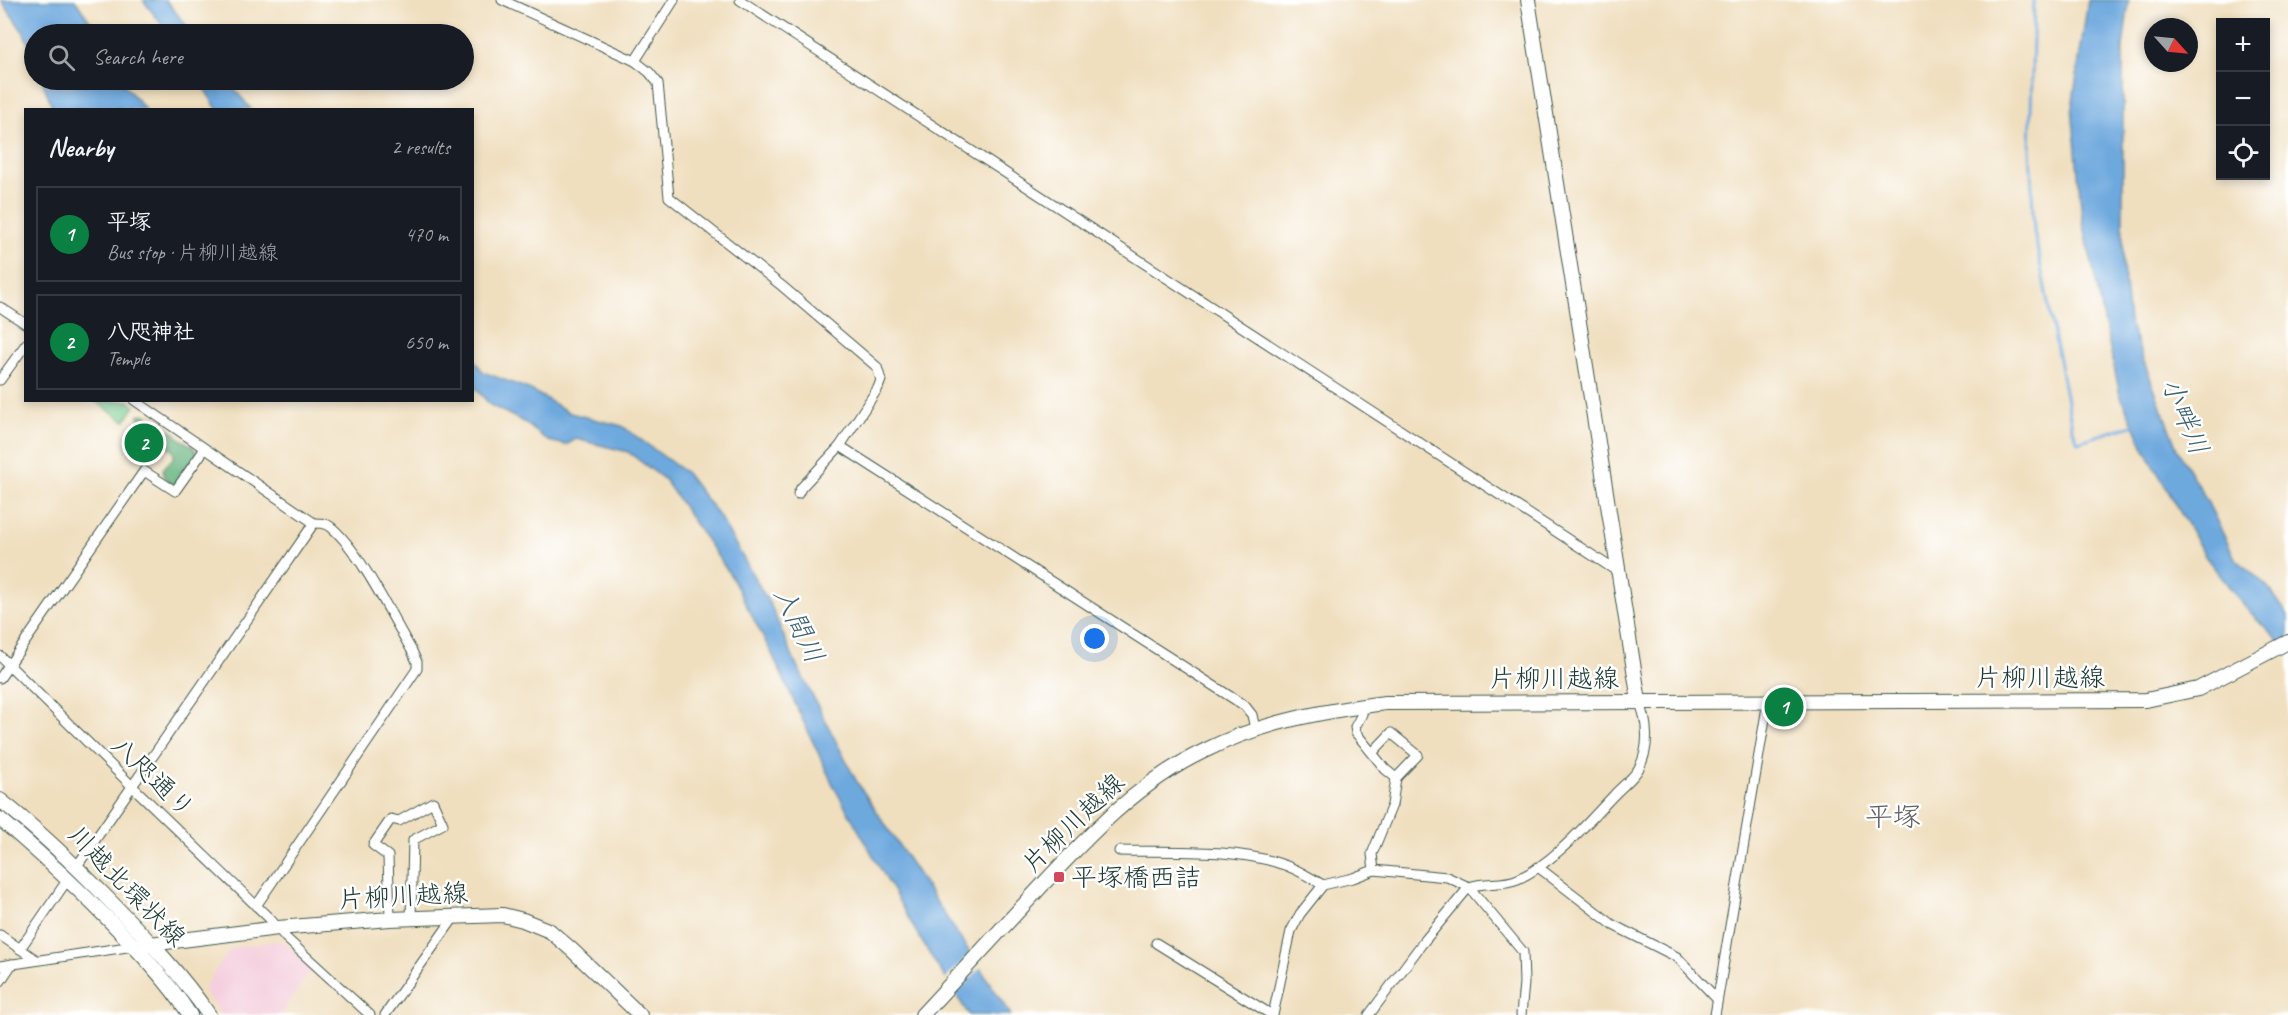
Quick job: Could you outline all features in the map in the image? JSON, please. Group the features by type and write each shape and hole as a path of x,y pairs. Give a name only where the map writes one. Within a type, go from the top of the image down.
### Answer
{"main road":[{"path":"1528,0 1640,701"},
{"name":"片柳川越線","path":"922,1015 1090,833 1136,794 1178,764 1204,750 1255,729 1291,719 1385,703 2146,700 2198,689 2288,642"},
{"name":"川越北環状線","path":"0,800 77,866 152,943 175,969 209,1015"},
{"name":"川越北環状線","path":"0,819 68,879 134,946 186,1013"},
{"name":"片柳川越線","path":"134,946 278,928 390,919 503,915 550,931 640,1015"}],"street":[{"path":"502,0 635,61 649,72 658,82 669,197 782,286 877,368 881,380 878,388 840,446 798,494"},
{"path":"635,61 674,0"},
{"path":"740,0 1618,572"},
{"path":"0,307 24,323"},
{"path":"0,381 24,347"},
{"path":"137,402 314,523 324,523 330,526 346,542 417,662 417,669 256,906"},
{"path":"840,446 1245,706 1252,715 1255,729"},
{"path":"0,678 144,471 175,491 204,450"},
{"path":"77,866 314,523"},
{"name":"八咫通り","path":"0,656 370,1015"},
{"path":"1369,1015 1420,945 1469,887 1504,884 1538,867 1570,839 1638,770 1646,745 1645,714 1640,701"},
{"path":"1715,1015 1716,998 1749,826 1768,701"},
{"path":"1362,706 1362,714 1355,727 1356,733 1385,769 1396,778"},
{"path":"1373,752 1390,733 1418,754 1396,778 1392,805 1372,854 1374,870"},
{"path":"390,919 388,856 373,845 391,819 399,821 433,802 443,824 413,840 411,919"},
{"path":"1119,851 1198,852 1266,859 1293,868 1323,885"},
{"path":"1538,867 1613,925 1677,957 1716,998"},
{"path":"1156,943 1272,1015 1291,931 1300,914 1323,885 1374,870 1448,877 1469,887 1523,952 1524,983 1521,1015"},
{"path":"20,949 68,879"},
{"path":"385,1015 455,916"},
{"path":"0,935 35,959"},
{"path":"0,966 134,946"},
{"path":"0,982 12,964"}],"shaded area":[{"path":"282,940 313,968 280,1015 221,1015 203,989 231,948"}],"green space":[{"path":"96,402 129,402 135,406 125,421"},
{"path":"144,414 175,433 196,450 197,454 176,484 170,484 164,476 163,469 174,457 173,449 164,448 142,430 139,415"}],"water":[{"path":"1,0 75,0 92,24 24,24 24,33"},
{"path":"143,0 166,0 185,24 161,24"},
{"path":"2088,0 2129,0 2123,48 2123,266 2129,322 2177,449 2207,501 2235,558 2269,588 2288,615 2288,650 2245,607 2205,556 2146,452 2120,395 2082,217 2072,108"},
{"path":"46,90 129,90 144,108 53,108"},
{"path":"205,90 235,90 250,108 216,108"},
{"path":"474,360 483,372 531,390 570,413 622,426 686,473 719,516 772,608 794,660 857,782 1011,1015 969,1015 921,940 834,787 773,656 731,576 665,480 628,452 576,439 566,445 548,441 524,422 490,405 474,386"}],"pier":[{"path":"972,951 982,966 954,996 944,981"}],"waterway":[{"path":"2034,0 2030,150 2034,231 2072,427 2078,442 2135,424"}],"place":[{"name":"八咫神社","path":"144,443"},
{"name":"平塚","path":"1784,707"},
{"name":"平塚橋西詰","path":"1059,877"}],"district":[{"name":"平塚","path":"1893,816"}],"water label":[{"name":"小畔川","path":"2185,416"},
{"name":"入間川","path":"799,625"}]}
